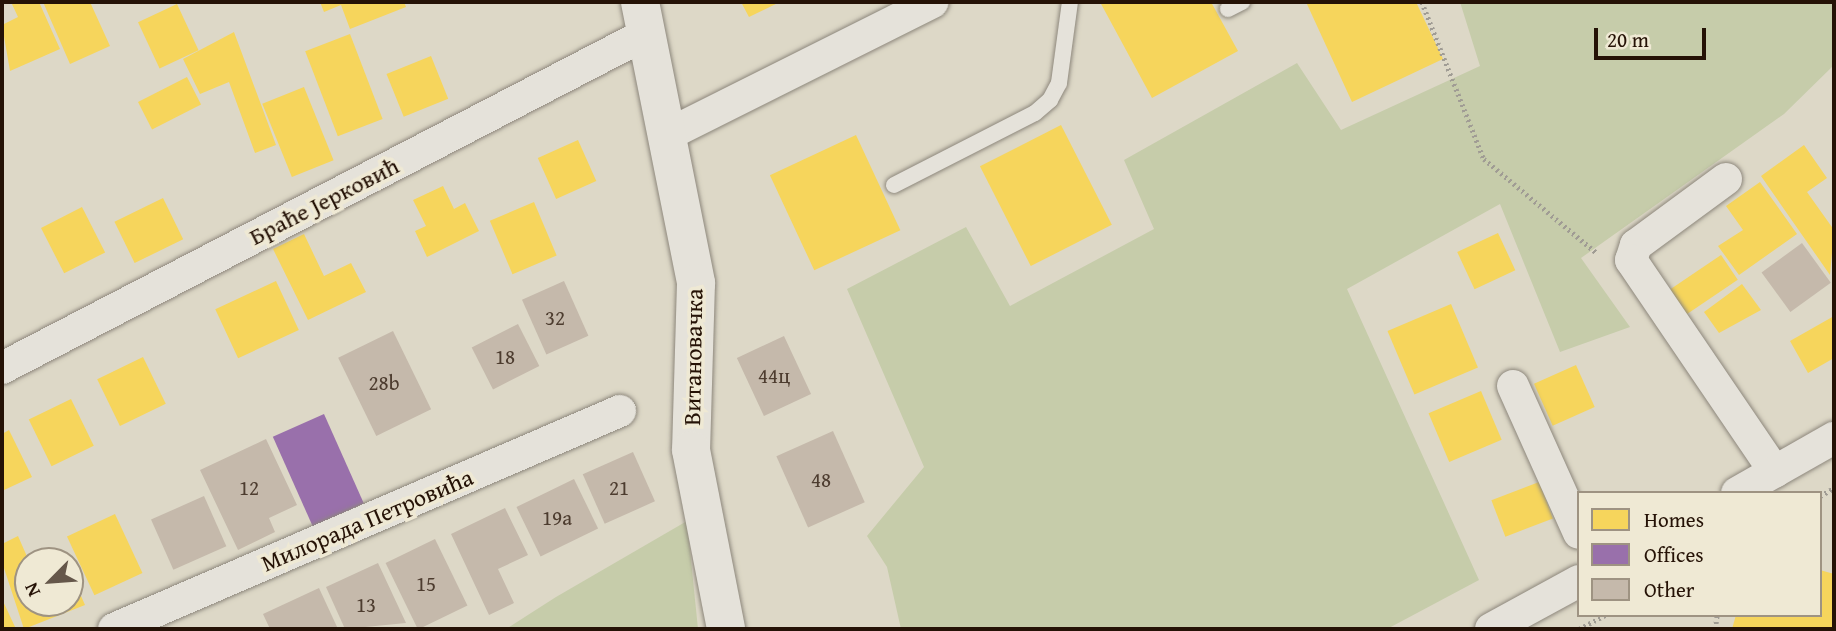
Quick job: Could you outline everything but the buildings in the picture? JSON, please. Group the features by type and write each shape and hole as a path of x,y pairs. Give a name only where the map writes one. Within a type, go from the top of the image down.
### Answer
{"street":[{"path":"667,135 933,2"},
{"name":"Витановачка","path":"643,18 696,283 691,450 726,629"},
{"name":"Браће Јерковић","path":"2,368 643,18"},
{"path":"1726,179 1636,245 1631,260 1775,472"},
{"path":"1513,386 1577,529"},
{"name":"Милорада Петровића","path":"114,629 620,411"},
{"path":"1741,491 1834,438"},
{"path":"1491,629 1577,582"}],"lane":[{"path":"894,185 1035,113 1050,100 1059,83 1070,2"}],"path":[{"path":"1423,2 1485,159 1566,233 1605,258 1631,260"},
{"path":"1579,629 1601,617"}],"green space":[{"path":"1460,2 1834,2 1834,65 1784,114 1581,258 1630,327 1560,352 1500,204 1347,289 1479,580 1387,629 901,629 887,567 867,536 924,467 847,289 966,227 1010,306 1154,229 1124,160 1297,63 1341,130 1480,66"},
{"path":"687,521 698,629 506,629 556,597"}]}
